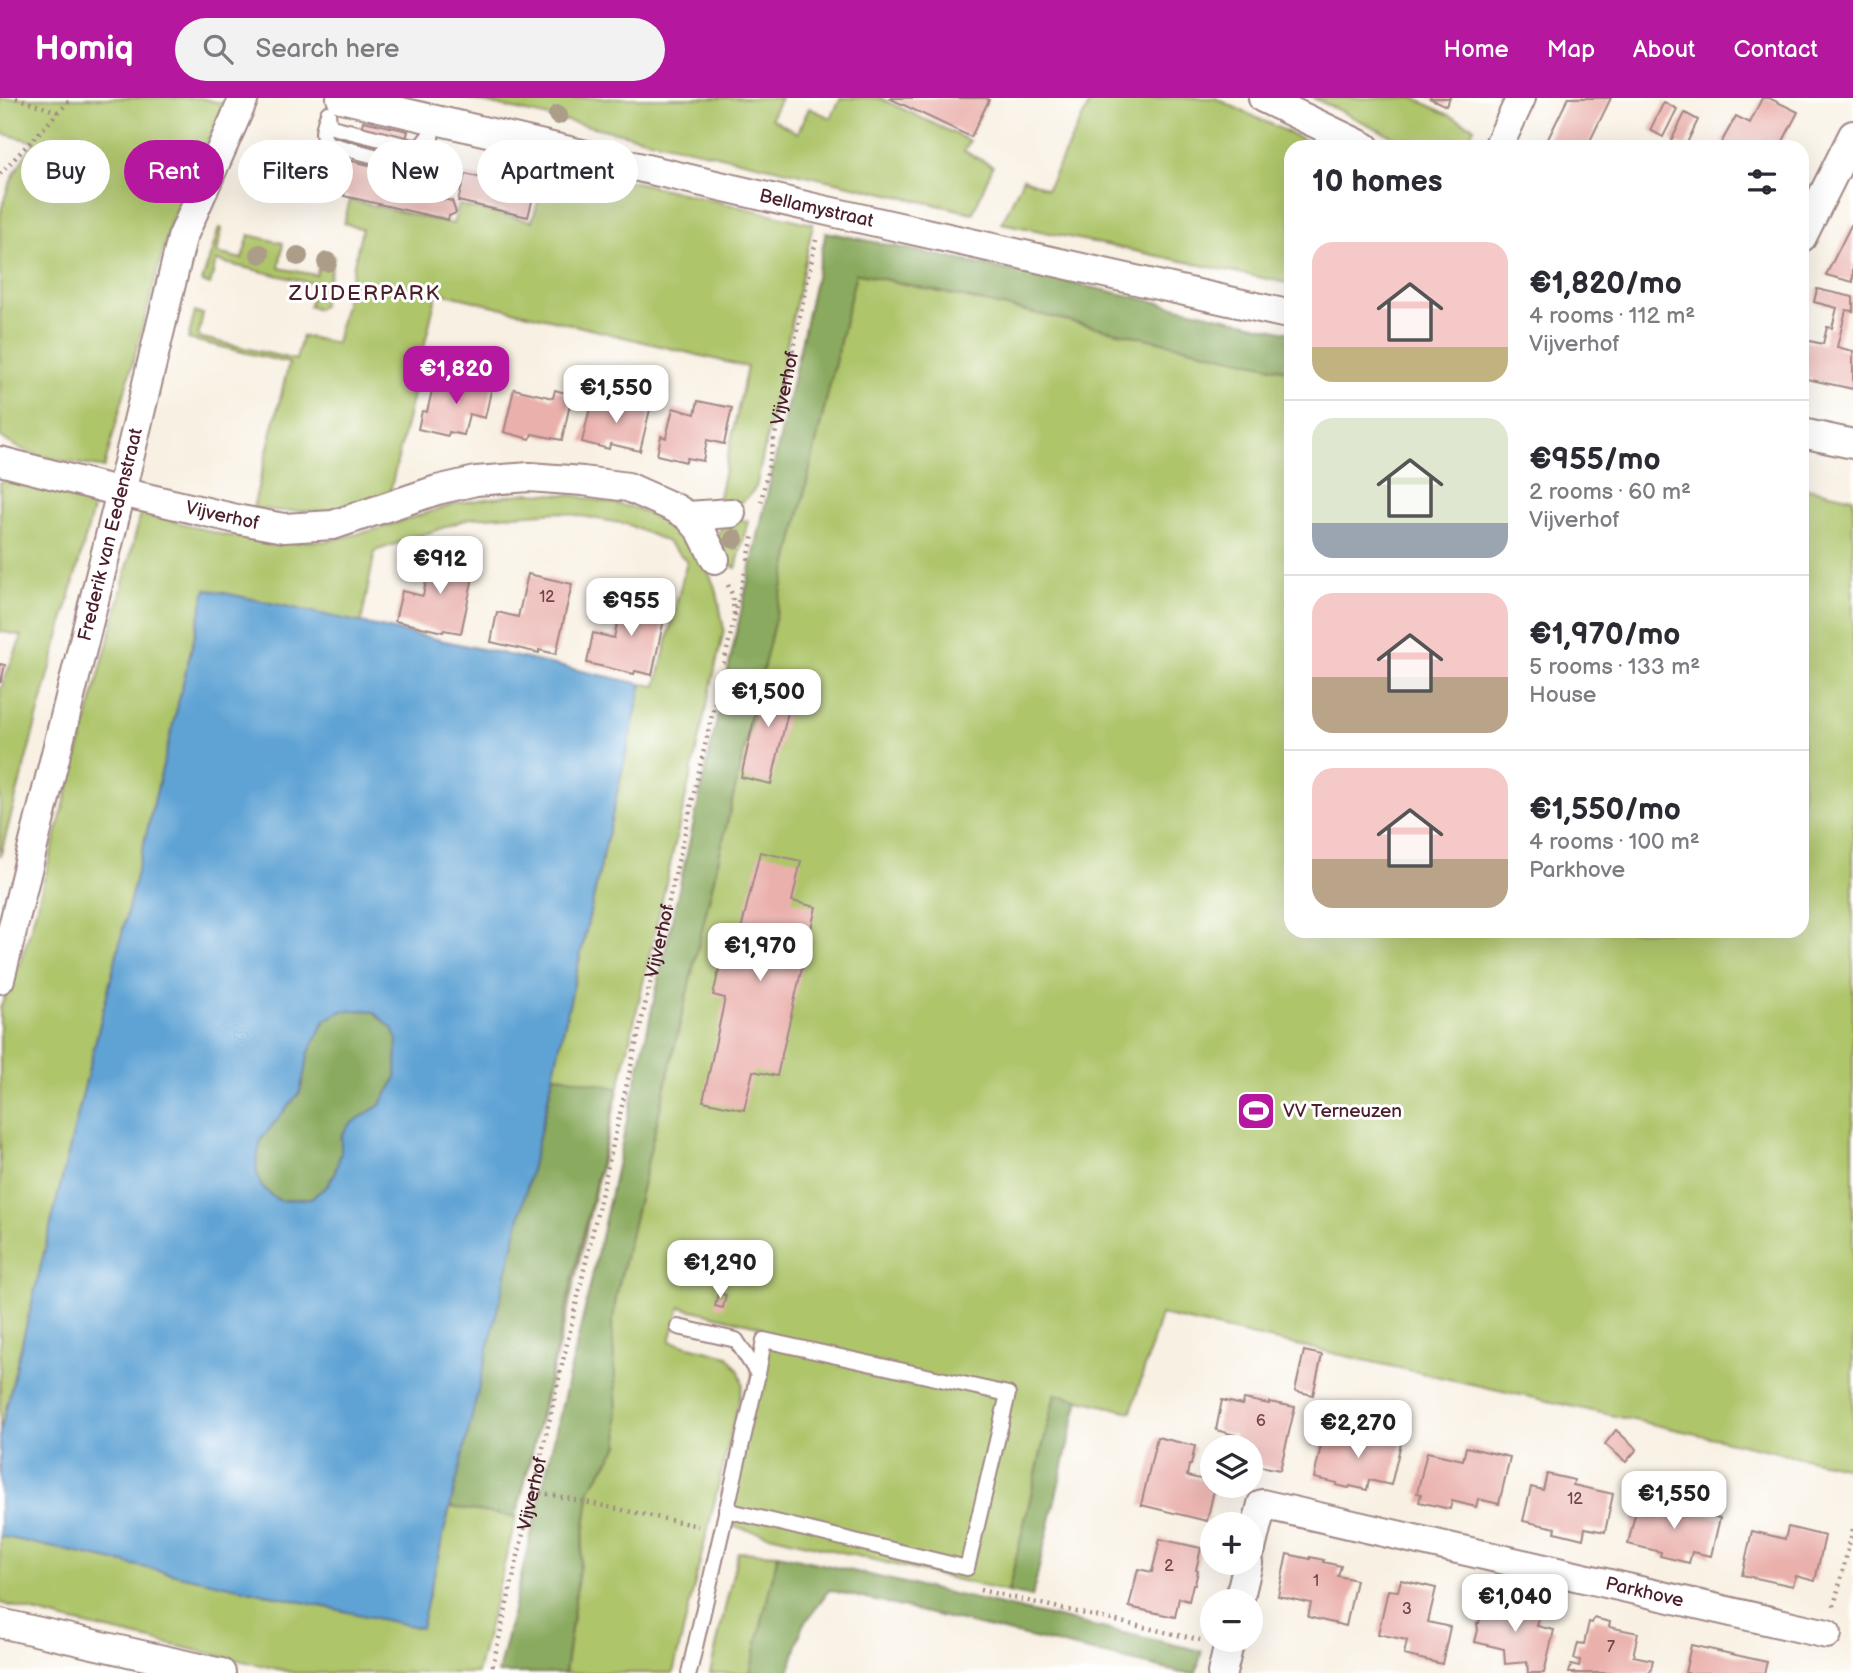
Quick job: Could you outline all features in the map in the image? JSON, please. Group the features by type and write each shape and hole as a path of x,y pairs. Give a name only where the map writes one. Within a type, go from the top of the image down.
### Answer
{"street":[{"name":"Frederik van Eedenstraat","path":"0,979 182,238 244,98"},
{"path":"1263,98 1350,140"},
{"path":"1501,140 1521,98"},
{"name":"Bellamystraat","path":"334,107 433,125 1284,313"},
{"path":"1809,223 1853,135"},
{"path":"1809,435 1853,444"},
{"name":"Vijverhof","path":"0,461 121,492 284,528 333,526 437,490 476,481 529,477 628,487 688,516 701,531 715,559"},
{"path":"688,516 730,513"},
{"name":"Parkhove","path":"1260,1512 1262,1504 1827,1634"},
{"path":"0,1623 221,1673"},
{"path":"1222,1673 1227,1652"}],"lane":[{"path":"332,98 334,107 323,132 324,139 329,144 405,164 418,163 423,159 430,143 433,125"},
{"path":"678,1327 736,1340 758,1374"},
{"path":"689,1673 764,1340 1008,1394 967,1568 726,1510"}],"path":[{"path":"16,98 58,111"},
{"path":"0,174 72,98"},
{"name":"Vijverhof","path":"760,503 823,210"},
{"name":"Vijverhof","path":"491,1673 755,528"},
{"path":"533,1491 722,1531"},
{"path":"1827,1634 1853,1529"}],"green space":[{"path":"0,98 201,98 224,104 208,140 124,140 124,203 180,203 171,222 104,468 23,450 0,436 0,216 5,195 21,163 21,203 110,203 110,140 27,140 0,133"},
{"path":"465,98 781,98 771,118 798,133 809,108 831,118 841,98 880,98 970,141 964,151 993,166 973,213"},
{"path":"1092,98 1215,98 1304,140 1284,140 1284,283 1002,223 1023,178 1047,189"},
{"path":"1313,98 1414,98 1474,127 1468,140 1400,140"},
{"path":"638,183 813,224 756,487 751,493 740,503 717,506 747,367 437,292 390,492 324,511 253,508 289,363 188,339 195,312 203,314 198,337 296,360 302,336 336,343 362,229 344,223 349,203 353,201 453,224 459,205 532,221 538,203 638,203"},
{"path":"219,228 222,229 217,253 242,259 249,235 283,243 279,268 316,275 323,253 329,253 334,257 322,306 317,309 309,306 315,284 216,261 210,285 202,282"},
{"path":"826,232 1113,292 1284,331 1284,369 856,273 617,1292 612,1327 619,1445 590,1489 565,1673 498,1673 584,1313"},
{"name":"VV Terneuzen","path":"856,273 1284,369 1284,938 1809,938 1809,488 1853,498 1853,1469 1161,1315 1131,1412 1055,1394 1008,1592 723,1524 762,1327 680,1307 670,1341 728,1356 739,1371 743,1384 673,1673 565,1673 590,1489 619,1445 612,1327 617,1292"},
{"path":"0,482 96,498 0,857 0,690 22,636 0,631"},
{"path":"528,493 571,495 635,508 667,523 696,550 704,562 717,592 724,630 567,1314 477,1673 295,1673 0,1603 0,1536 421,1627 543,1120 642,684 656,686 687,561 666,541 626,524 558,512 471,518 375,551 361,623 206,589 0,1433 0,1008 29,935 141,512 223,535 278,542 328,541 378,529 457,503"},
{"path":"736,519 748,521 736,568 723,561 715,541 722,527"},
{"path":"342,1011 374,1012 393,1028 397,1040 396,1079 380,1105 345,1130 334,1175 326,1187 311,1198 281,1201 261,1186 257,1175 256,1163 261,1139 300,1092 309,1052 325,1020"},
{"path":"554,1075 618,1088 516,1517 450,1507"},
{"path":"1055,1394 1079,1399 1032,1597 1008,1592"},
{"path":"738,1552 778,1554 750,1673 710,1673"},
{"path":"778,1554 1202,1652 1196,1673 1182,1673 829,1590 802,1627 789,1673 750,1673"}],"water":[{"path":"206,589 642,684 543,1120 421,1628 0,1536 0,1433","holes":["342,1011 374,1012 393,1029 397,1040 396,1079 380,1105 345,1130 334,1175 326,1187 311,1198 281,1201 273,1197 261,1186 257,1175 256,1163 261,1139 300,1092 309,1052 325,1020"]}],"building":[{"path":"889,98 986,98 989,100 971,137"},
{"path":"1429,98 1450,98 1446,106"},
{"path":"1568,98 1611,98 1590,140 1547,140"},
{"path":"1762,98 1769,98 1798,112 1784,140 1723,140 1736,116 1750,123"},
{"path":"1664,102 1677,109 1663,137 1650,130"},
{"path":"1685,113 1698,120 1688,140 1672,140"},
{"path":"363,121 408,131 406,140 367,140 367,160 354,157"},
{"path":"353,161 367,165 367,201 353,198"},
{"path":"465,174 477,177 477,203 532,203 528,217 463,202"},
{"path":"374,203 453,203 456,213 449,216 448,220"},
{"path":"1851,225 1853,226 1853,282 1826,275"},
{"path":"1817,289 1853,297 1853,311 1846,310 1837,347 1853,351 1853,389 1809,380 1809,341 1823,344 1827,327 1832,328 1837,308 1814,302"},
{"path":"459,375 493,382 485,418 469,414 464,435 449,432 448,436 418,429 422,411 427,412 434,382 456,387"},
{"path":"514,389 553,398 555,390 572,395 562,440 532,434 530,439 504,432"},
{"path":"592,399 631,408 633,401 651,405 640,451 610,444 609,449 582,442"},
{"path":"698,401 732,408 724,444 707,440 703,461 687,458 686,462 657,455 661,436 666,438 673,408 695,414"},
{"path":"432,553 476,563 461,633 443,632 395,621 402,591 423,596"},
{"path":"528,574 572,584 556,654 539,650 539,653 491,642 497,612 518,617"},
{"path":"623,595 667,605 652,675 635,671 634,674 587,663 593,633 614,638"},
{"path":"0,664 5,665 1,682 0,682"},
{"path":"764,674 795,682 771,784 741,777"},
{"path":"760,852 801,861 792,901 816,907 777,1076 753,1071 744,1110 703,1101 725,998 713,995 723,952 735,954"},
{"path":"718,1293 726,1295 723,1308 715,1306"},
{"path":"1304,1351 1322,1355 1313,1395 1295,1391"},
{"path":"1244,1399 1295,1407 1280,1470 1263,1467 1263,1435 1235,1435 1216,1430 1222,1400 1242,1405"},
{"path":"1360,1430 1402,1439 1391,1485 1369,1480 1367,1490 1314,1478 1323,1436 1356,1444"},
{"path":"1616,1430 1637,1449 1626,1462 1605,1444"},
{"path":"1157,1437 1195,1446 1187,1476 1200,1479 1200,1498 1212,1498 1209,1512 1200,1512 1200,1519 1141,1505"},
{"path":"1466,1447 1510,1457 1499,1504 1478,1499 1476,1507 1452,1501 1450,1509 1419,1502 1421,1494 1417,1493 1427,1452 1463,1460"},
{"path":"1547,1474 1574,1480 1573,1485 1613,1494 1605,1532 1585,1528 1583,1539 1555,1532 1556,1528 1523,1521 1531,1487 1543,1490"},
{"path":"1653,1498 1681,1505 1680,1509 1720,1518 1711,1556 1692,1552 1689,1563 1660,1556 1661,1552 1628,1544 1636,1510 1650,1514"},
{"path":"1788,1527 1825,1536 1815,1581 1796,1576 1793,1586 1742,1575 1752,1531 1785,1539"},
{"path":"1160,1539 1200,1548 1198,1571 1189,1601 1179,1598 1175,1617 1129,1607 1138,1569 1152,1572"},
{"path":"1287,1554 1324,1560 1323,1562 1341,1566 1338,1576 1356,1580 1346,1626 1308,1617 1311,1603 1278,1596"},
{"path":"1401,1580 1436,1588 1428,1622 1450,1627 1442,1664 1404,1655 1407,1640 1378,1634 1388,1590 1398,1591"},
{"path":"1485,1599 1540,1611 1537,1626 1554,1630 1544,1673 1528,1673 1527,1662 1505,1664 1504,1649 1475,1642 1477,1623"},
{"path":"1594,1618 1610,1622 1609,1627 1638,1633 1633,1656 1653,1660 1650,1673 1569,1673 1571,1665 1579,1667 1580,1660 1574,1659 1578,1643 1584,1644 1589,1622 1592,1623"},
{"path":"1691,1645 1767,1662 1764,1673 1685,1673"}],"place":[{"name":"VV Terneuzen","path":"1256,1111"}],"district":[{"name":"ZUIDERPARK","path":"365,293"}]}
